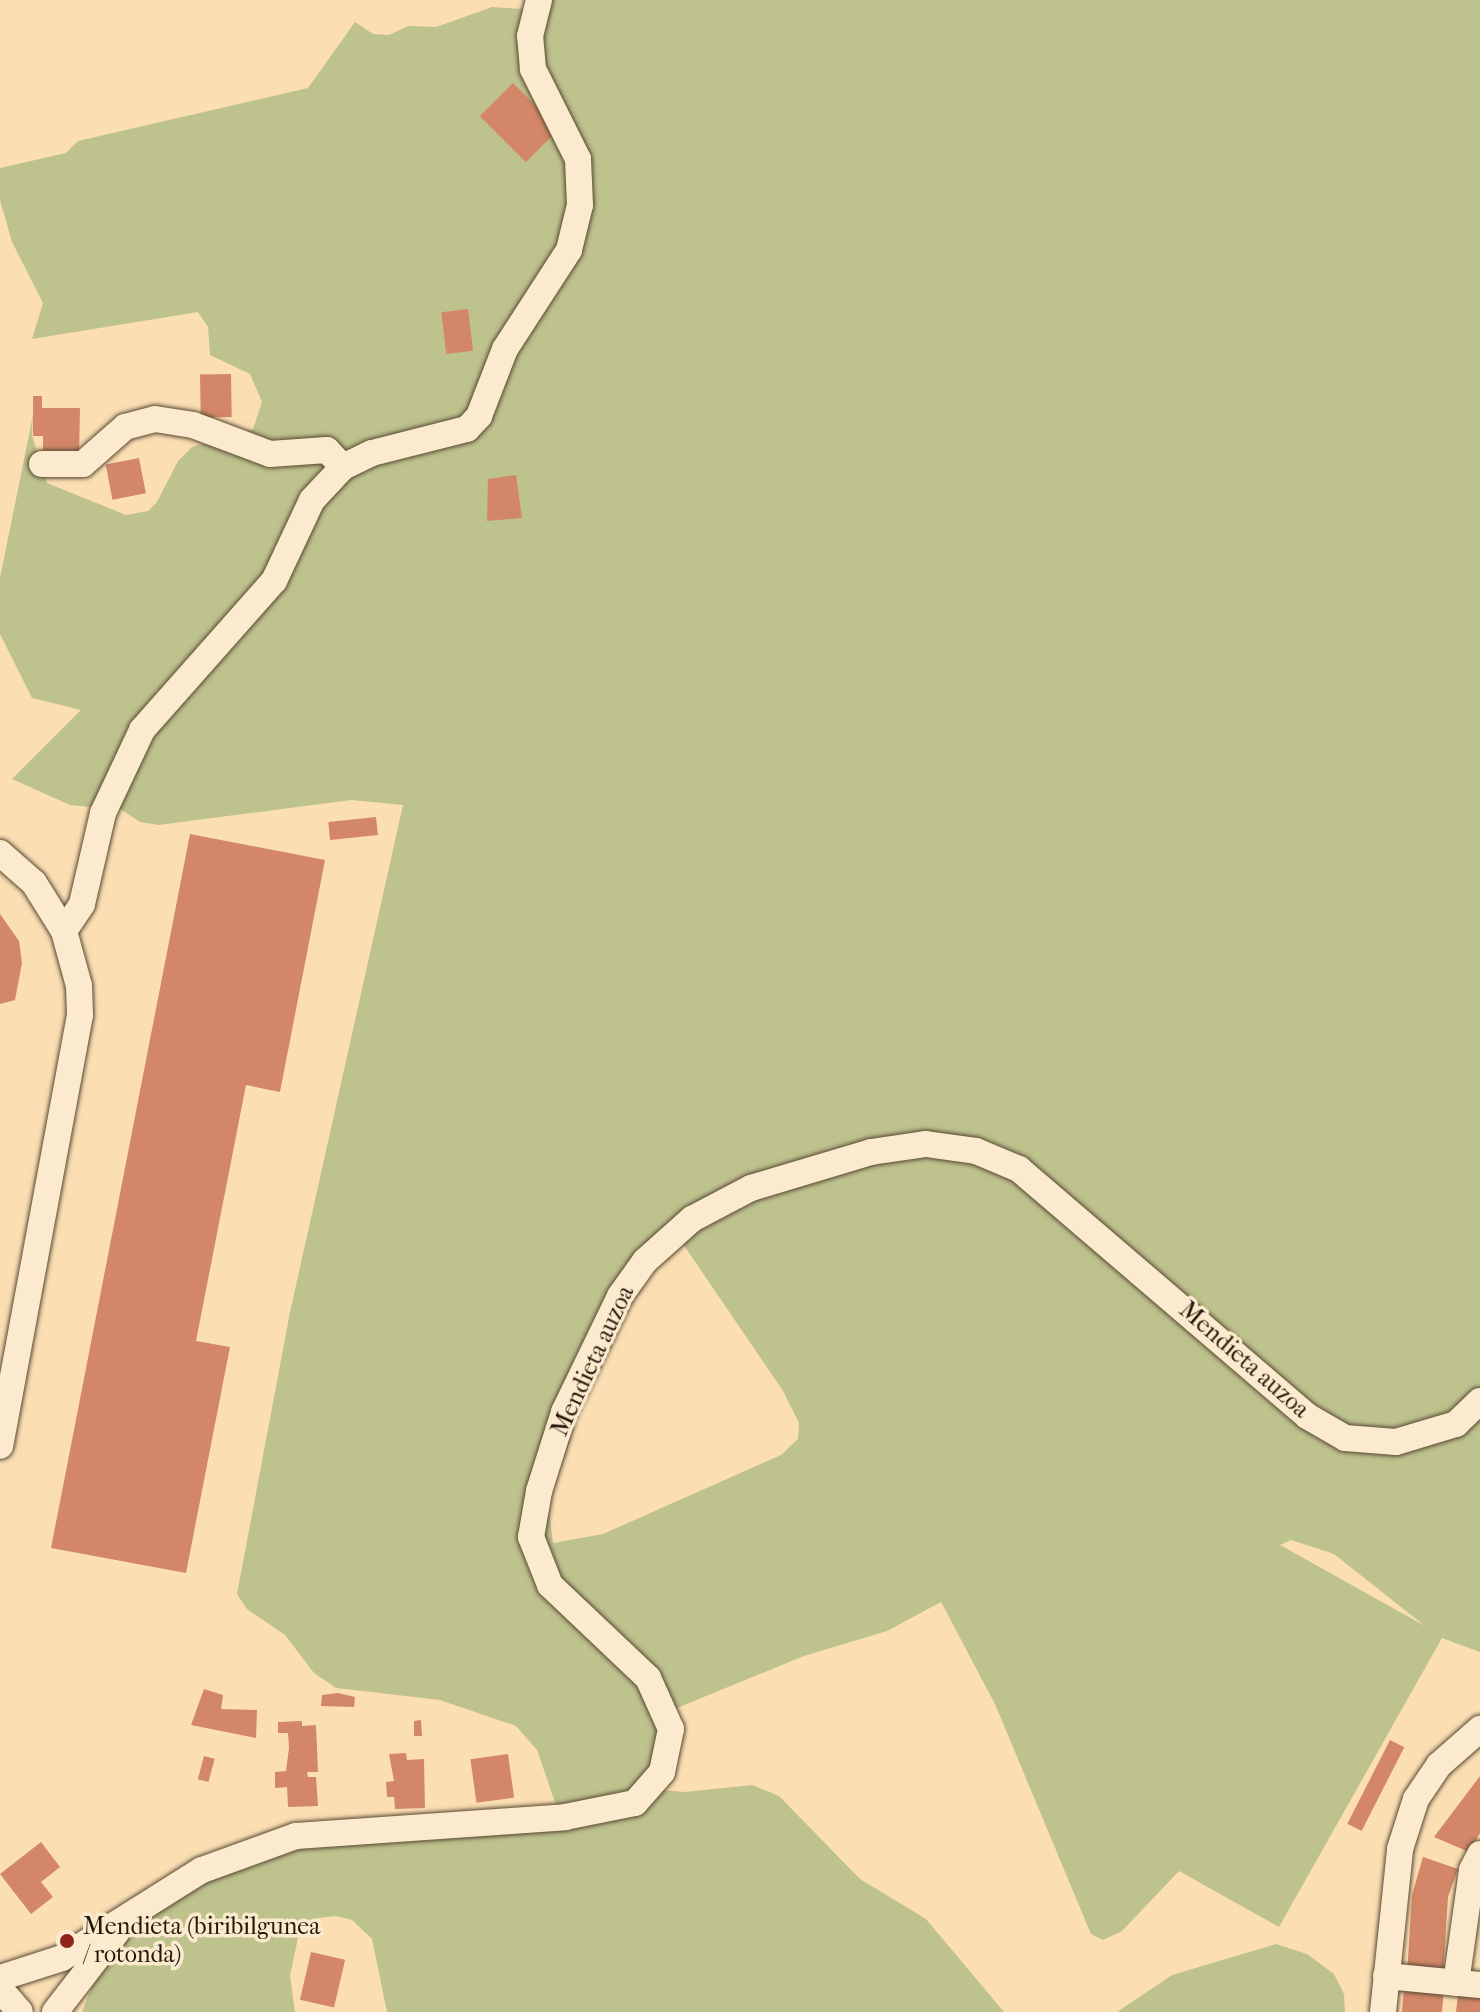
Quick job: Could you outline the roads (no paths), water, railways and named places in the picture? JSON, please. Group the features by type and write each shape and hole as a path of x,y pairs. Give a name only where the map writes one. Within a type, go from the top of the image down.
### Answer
{"street":[{"path":"64,931 82,904 103,813 142,730 274,581 312,500 343,467 372,453 467,429 479,416 505,349 569,250 580,205 578,159 533,69 530,36 539,0"},
{"path":"42,464 83,464 118,432 155,419 193,425 270,454 327,450 343,467"},
{"path":"0,853 34,883 64,931 79,986 72,1079 0,1446"},
{"name":"Mendieta auzoa","path":"0,1978 62,1958 167,1887 249,1849 296,1836 565,1817 635,1803 662,1772 671,1729 648,1678 550,1585 531,1537 539,1491 564,1412 620,1296 645,1261 692,1219 751,1188 871,1152 926,1144 976,1151 1019,1169 1307,1416 1345,1438 1396,1442 1456,1424 1480,1401"},
{"path":"1383,2012 1400,1849 1416,1799 1439,1765 1480,1729"},
{"path":"1386,1976 1468,1984 1472,1870 1480,1854"},
{"path":"55,2012 102,1947 167,1887"},
{"path":"0,1989 20,2012"}],"place":[{"name":"Mendieta (biribilgunea / rotonda)","path":"67,1941"}]}
